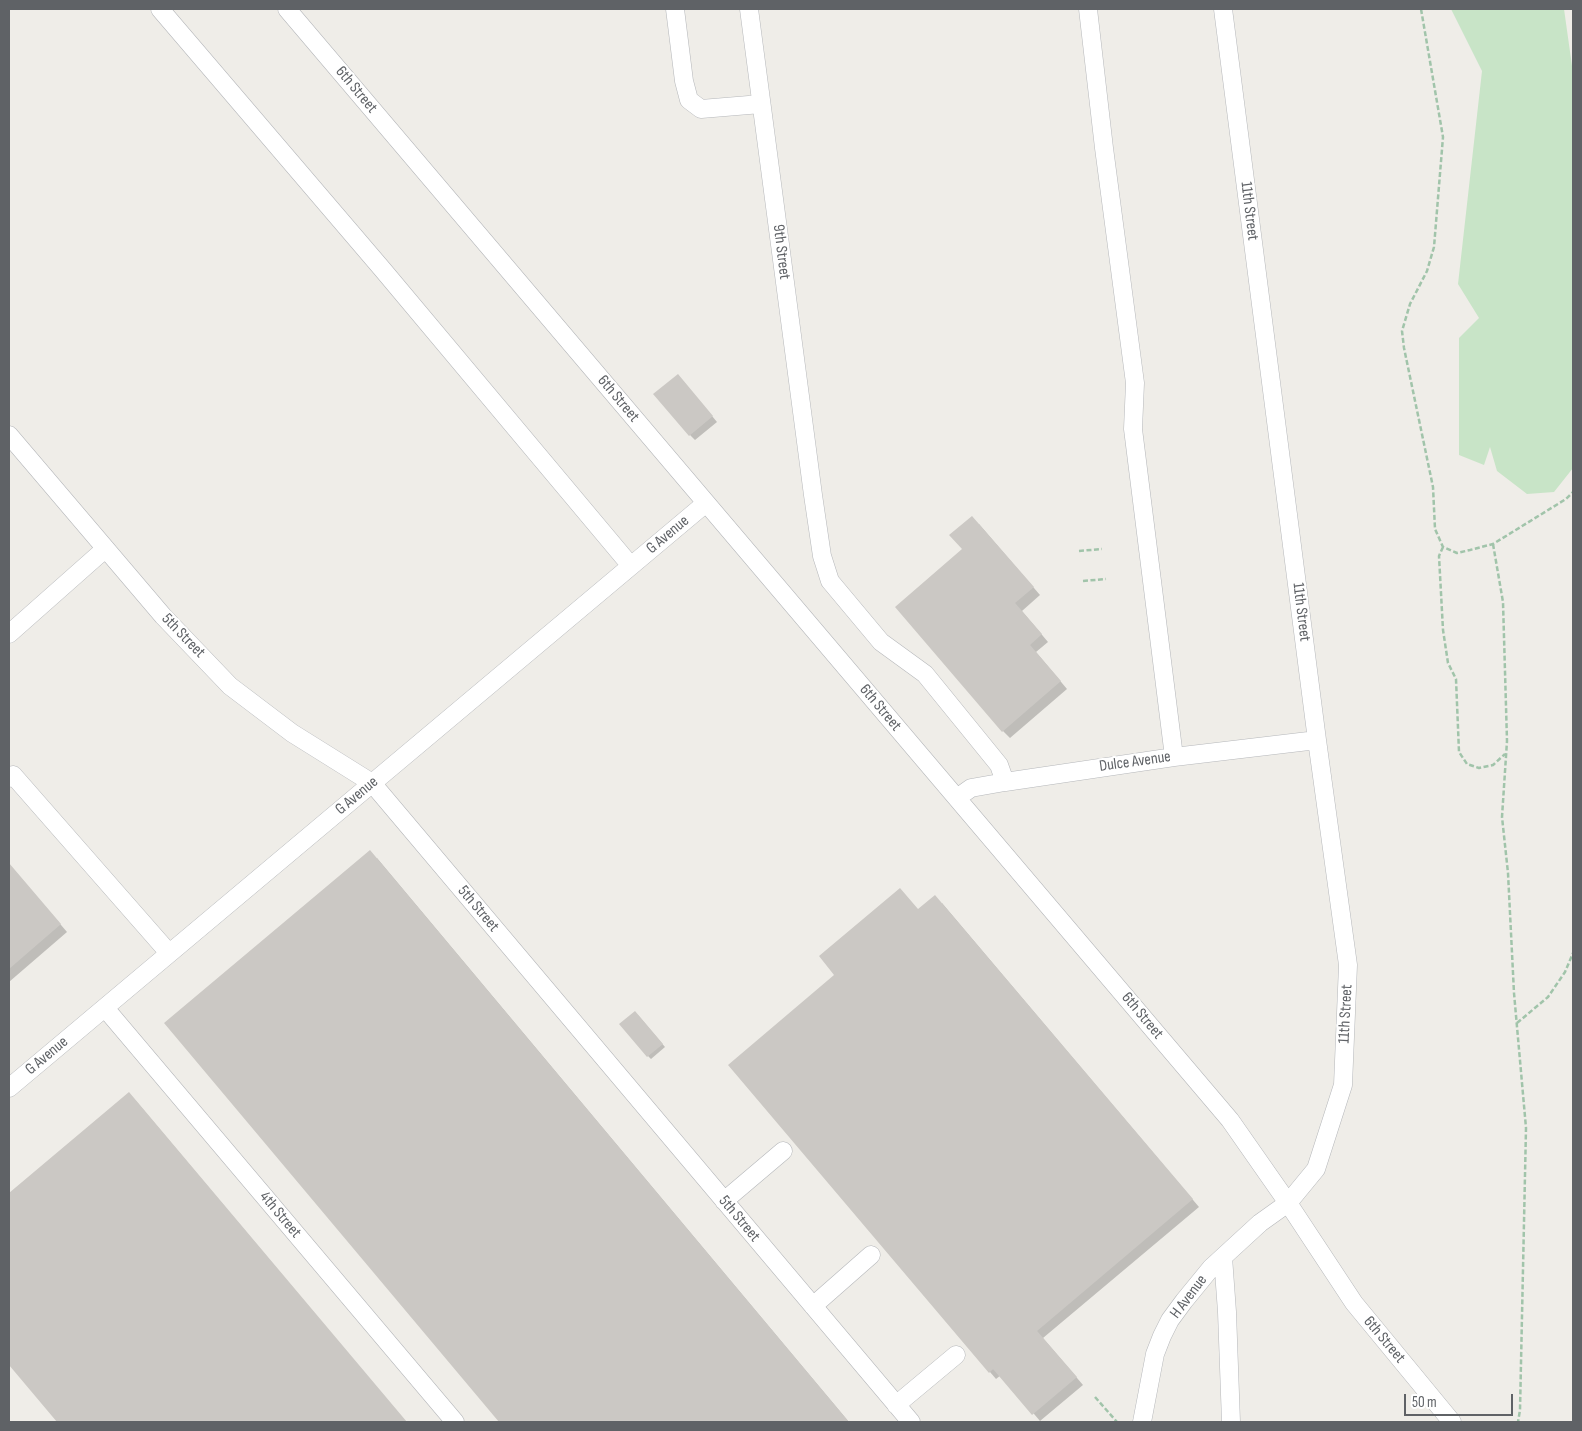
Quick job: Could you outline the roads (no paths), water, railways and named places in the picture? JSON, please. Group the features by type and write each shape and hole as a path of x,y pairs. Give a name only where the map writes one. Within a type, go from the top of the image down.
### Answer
{"lane":[{"path":"160,9 370,255 631,566"},
{"name":"6th Street","path":"287,9 1230,1120 1354,1303 1452,1422"},
{"path":"675,9 684,80 689,100 701,109 762,104"},
{"name":"9th Street","path":"749,9 813,495 822,556 830,581 881,642 926,674 999,765 1005,782"},
{"path":"1088,9 1135,384 1133,429 1174,757"},
{"name":"11th Street","path":"1223,9 1317,740 1348,965 1343,1085 1316,1169 1288,1203"},
{"name":"5th Street","path":"9,435 163,616 230,686 292,734 372,784 911,1422"},
{"name":"G Avenue","path":"9,1088 706,503"},
{"path":"9,634 105,549"},
{"name":"Dulce Avenue","path":"956,798 971,788 1005,782 1174,757 1317,740"},
{"path":"9,778 13,775 169,954"},
{"name":"4th Street","path":"105,1008 455,1422"},
{"path":"724,1201 783,1151"},
{"name":"H Avenue","path":"1142,1422 1155,1354 1162,1336 1184,1300 1223,1257 1260,1223 1288,1203"},
{"path":"813,1306 871,1256"},
{"path":"1223,1257 1231,1422"},
{"path":"896,1405 956,1355"}]}
